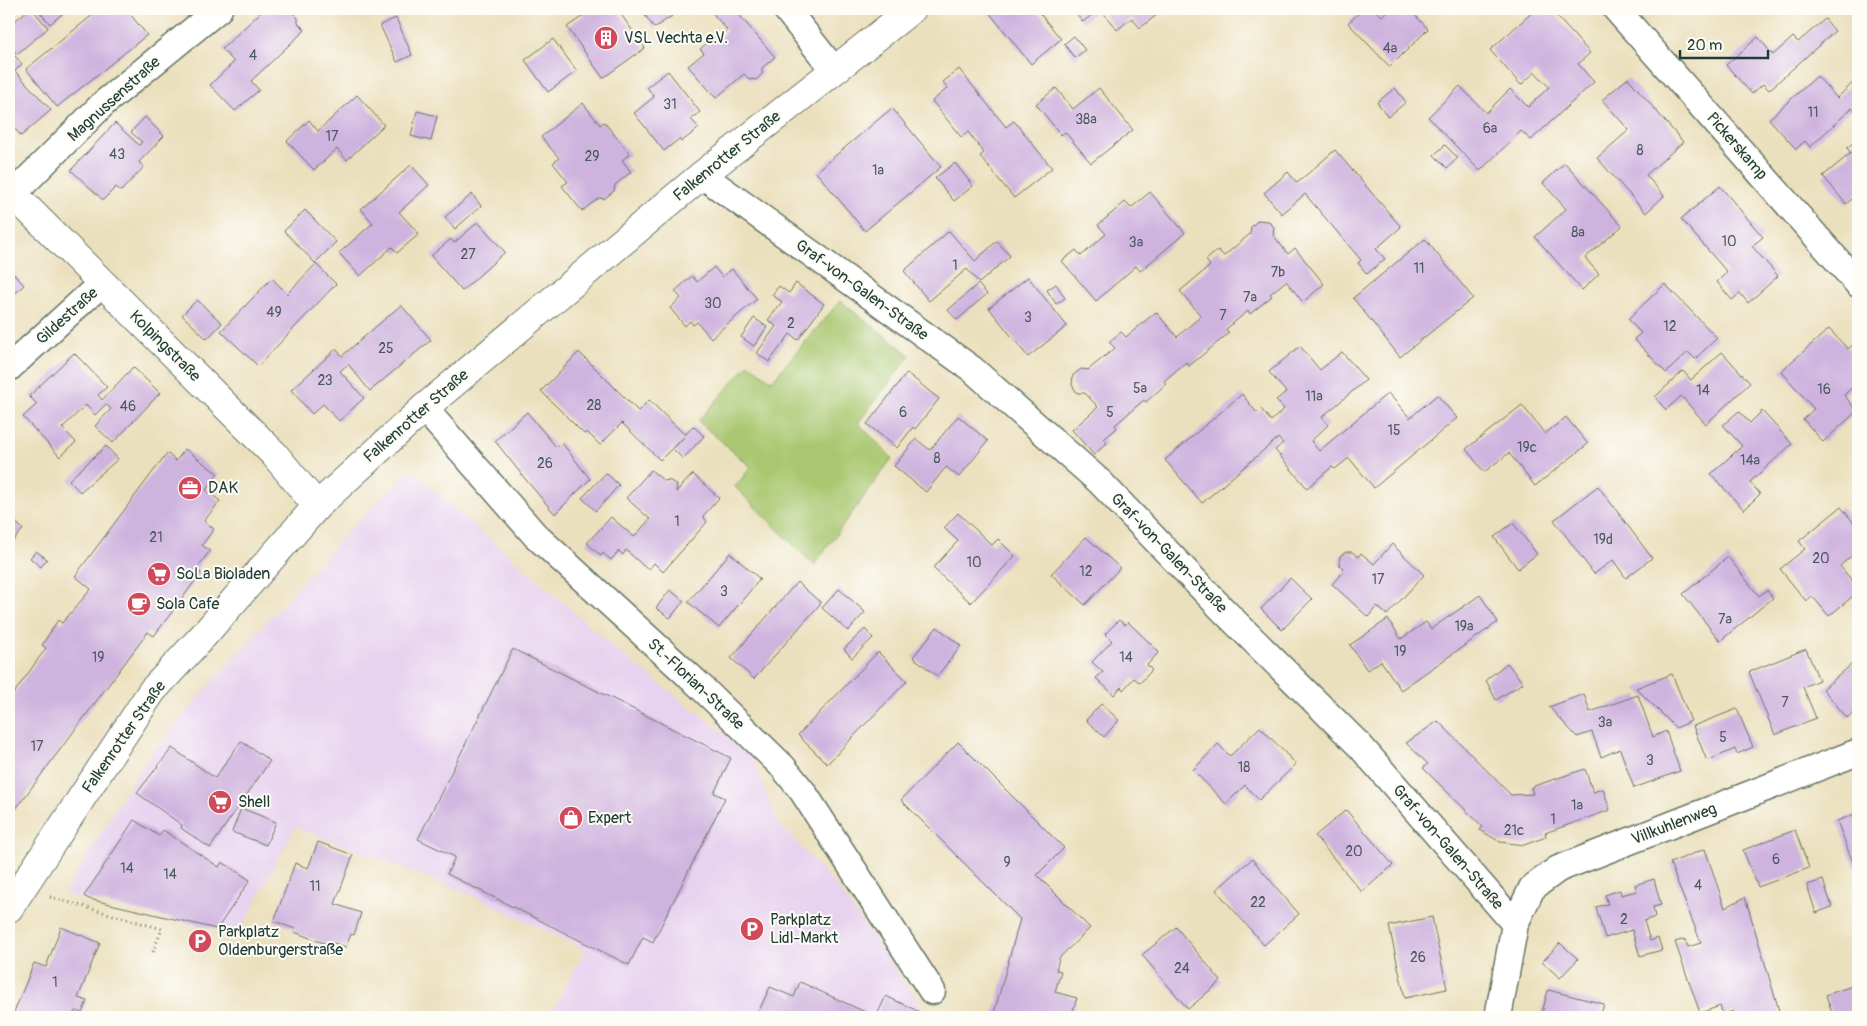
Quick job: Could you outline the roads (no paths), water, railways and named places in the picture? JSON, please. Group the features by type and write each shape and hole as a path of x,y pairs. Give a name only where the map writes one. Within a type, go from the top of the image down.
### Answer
{"street":[{"name":"Magnussenstraße","path":"11,192 104,103 219,9"},
{"path":"786,9 834,70"},
{"name":"Falkenrotter Straße","path":"15,899 152,691 317,506 424,408 702,175 912,9"},
{"name":"Pickerskamp","path":"1616,9 1858,284"},
{"name":"Graf-von-Galen-Straße","path":"702,175 972,369 1100,482 1223,610 1357,743 1515,924 1498,1017"},
{"name":"Kolpingstraße","path":"11,192 274,454 317,506"},
{"name":"Gildestraße","path":"9,368 102,283"},
{"name":"St.-Florian-Straße","path":"424,408 535,535 698,684 783,767 803,792 932,991"},
{"name":"Villkuhlenweg","path":"1515,924 1532,888 1558,868 1858,752"}],"place":[{"name":"VSL Vechta e.V.","path":"606,38"},
{"name":"DAK","path":"190,488"},
{"name":"SoLa Bioladen","path":"159,574"},
{"name":"Sola Cafe","path":"139,604"},
{"name":"Shell","path":"220,802"},
{"name":"Expert","path":"571,818"},
{"name":"Parkplatz Lidl-Markt","path":"752,929"},
{"name":"Parkplatz Oldenburgerstraße","path":"200,941"}]}
